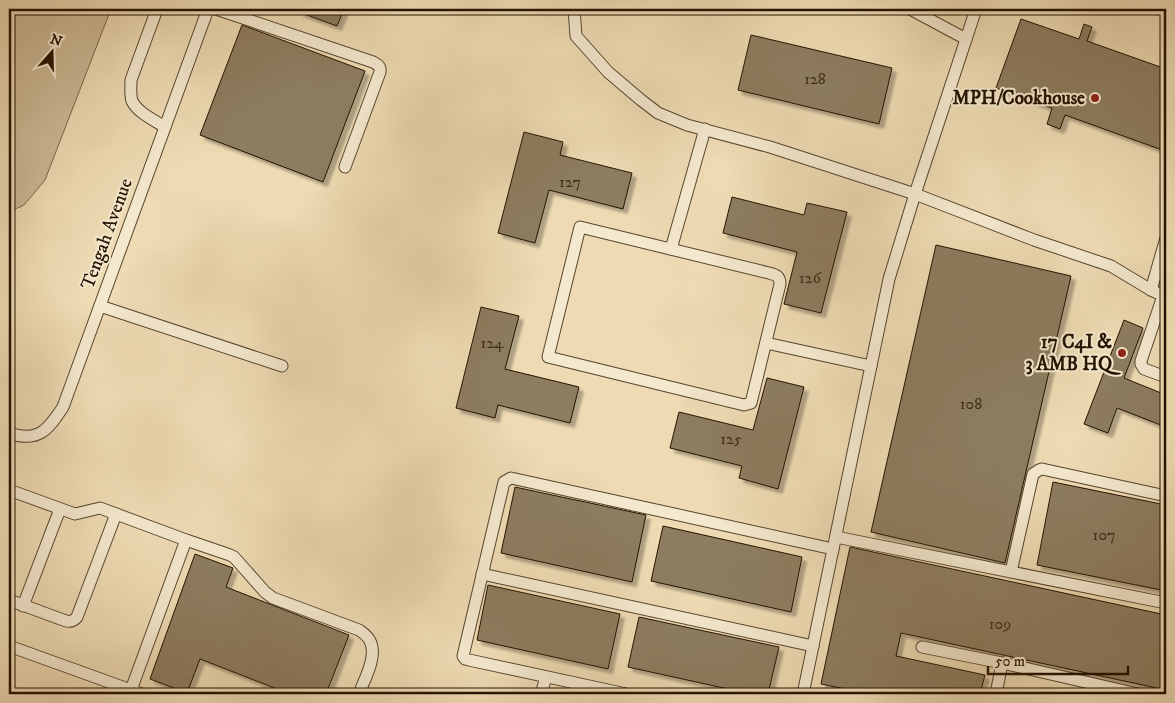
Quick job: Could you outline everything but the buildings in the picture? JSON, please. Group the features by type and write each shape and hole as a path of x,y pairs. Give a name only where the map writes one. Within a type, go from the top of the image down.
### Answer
{"lane":[{"path":"157,9 131,80 131,91 132,100 138,109 165,126"},
{"name":"Tengah Avenue","path":"9,433 20,437 38,435 52,425 63,407 208,9"},
{"path":"216,9 378,65 380,72 345,167"},
{"path":"574,9 576,36 608,72 658,113 688,125 770,147 915,194 1034,240 1111,266 1164,297 1141,361 1144,369 1166,377"},
{"path":"910,9 966,39"},
{"path":"803,694 889,279 976,9"},
{"path":"671,250 705,129"},
{"path":"580,227 671,250 769,273 778,276 780,279 751,403 744,405 548,357 580,227"},
{"path":"1151,290 1166,238"},
{"path":"100,306 282,366"},
{"path":"766,343 871,366"},
{"path":"1011,572 1033,474 1039,470 1042,469 1166,496"},
{"path":"626,694 465,659 464,656 502,486 504,482 511,478 835,543 1011,572 1166,603"},
{"path":"9,490 76,514 100,508 234,557 265,592 273,598 359,630 366,635 371,642 373,652 372,660 359,694"},
{"path":"23,606 60,509"},
{"path":"9,600 66,621 71,622 75,620 116,514"},
{"path":"9,646 137,692 186,540"},
{"path":"482,574 813,646"},
{"path":"922,647 1138,694"},
{"path":"996,694 1002,663"},
{"path":"541,694 546,677"}],"shaded area":[{"path":"9,9 111,9 45,180 24,205 9,212"}],"place":[{"name":"MPH/Cookhouse","path":"1095,98"},
{"name":"17 C4I & 3 AMB HQ","path":"1122,353"}]}
